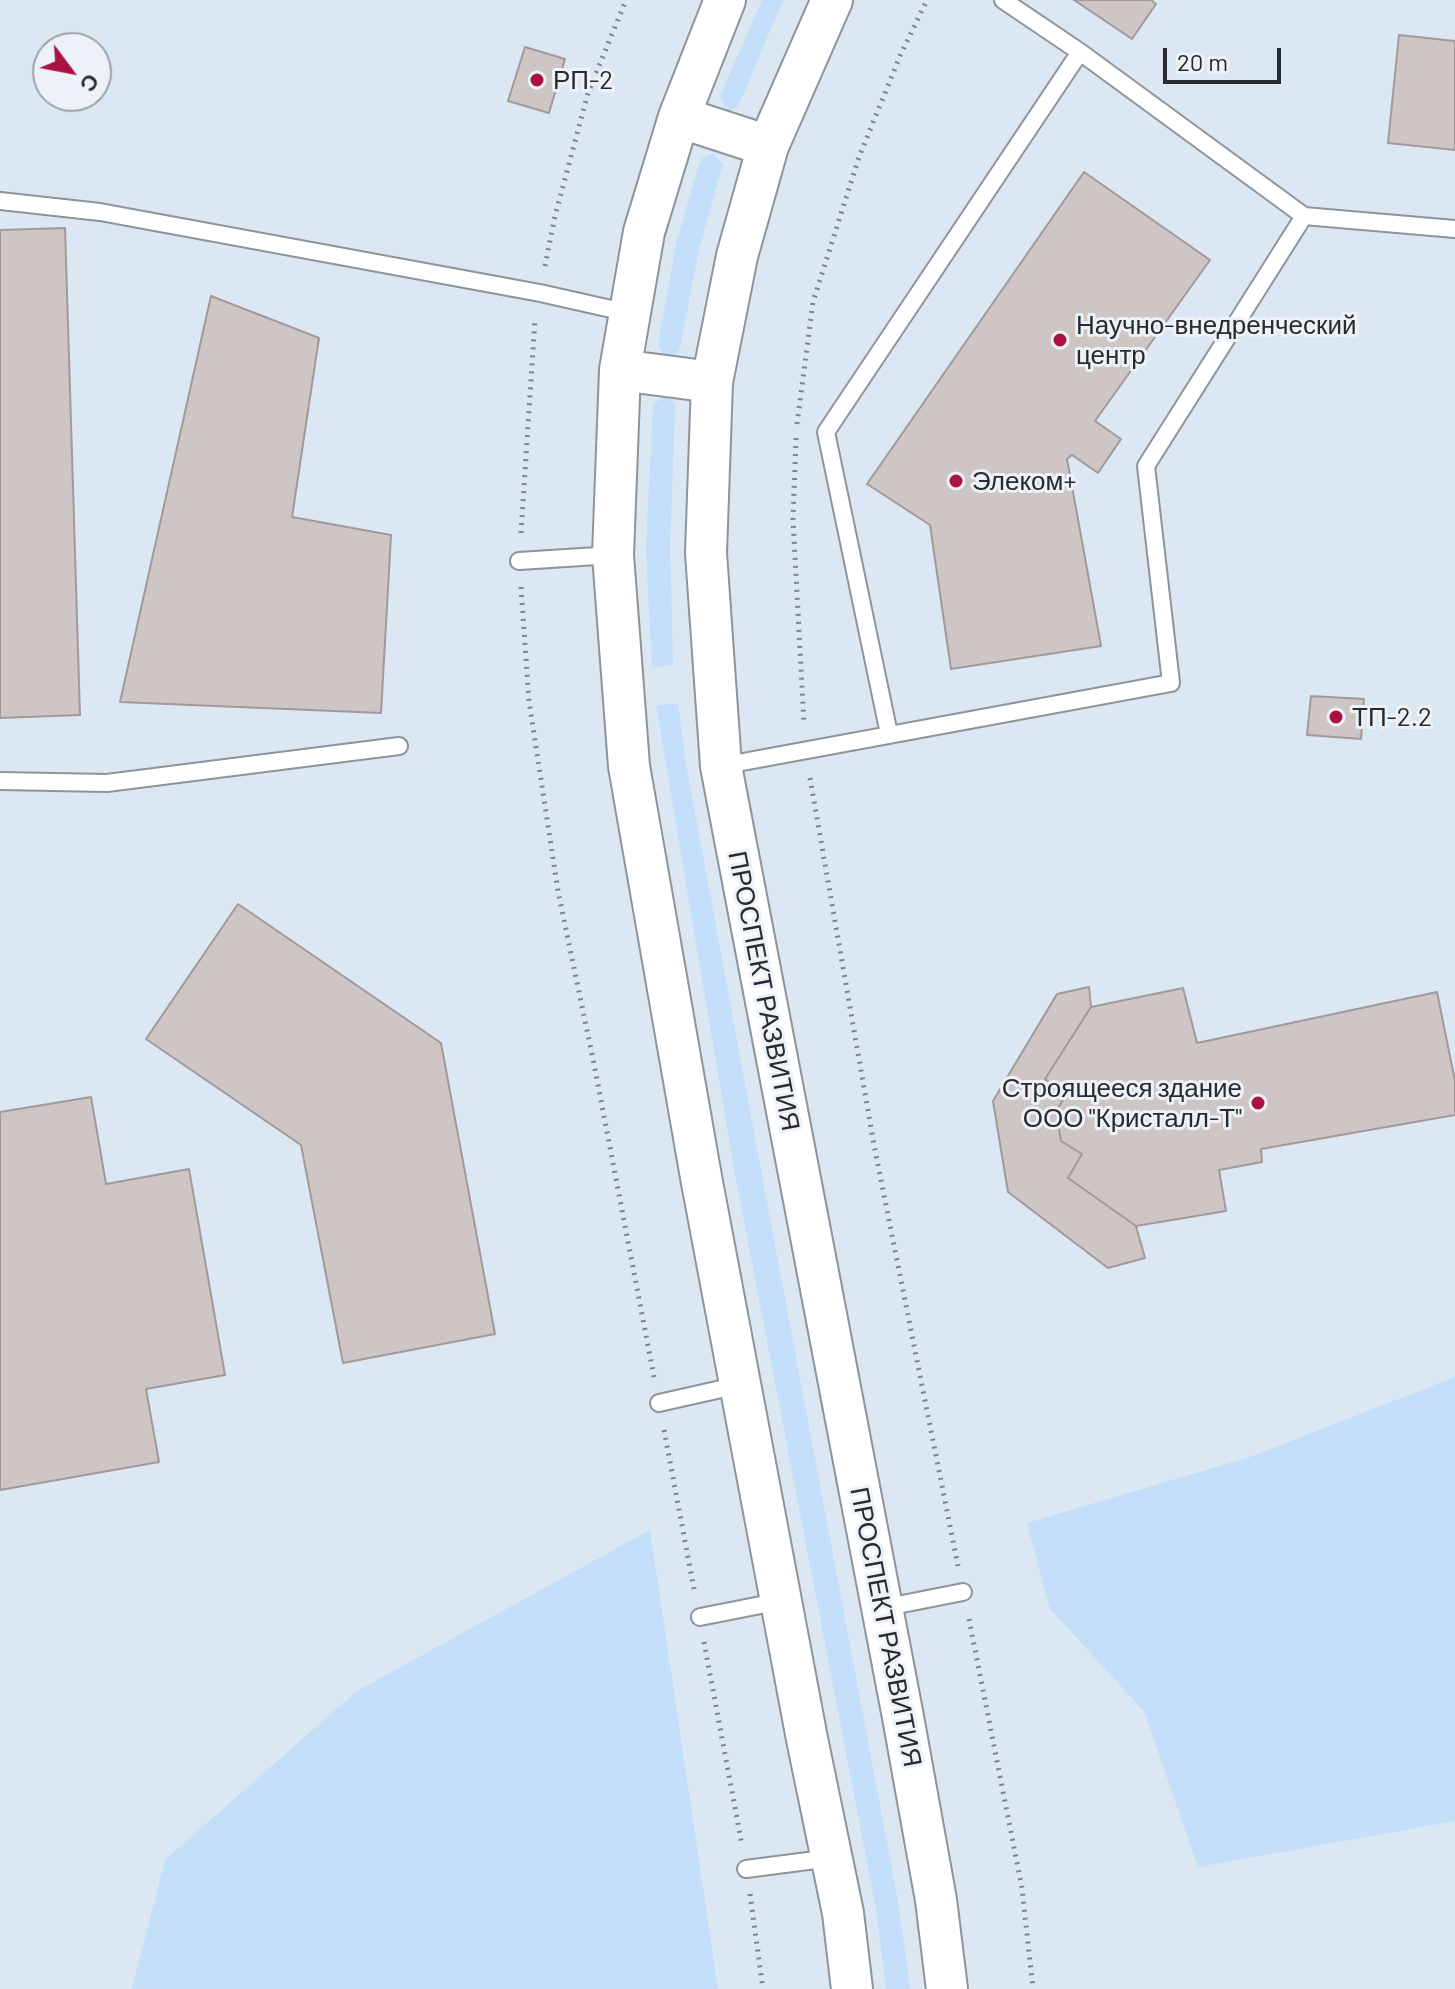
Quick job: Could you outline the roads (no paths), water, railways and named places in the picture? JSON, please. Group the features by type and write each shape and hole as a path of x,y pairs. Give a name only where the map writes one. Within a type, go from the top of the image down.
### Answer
{"street":[{"path":"725,0 679,117 644,232 620,370 613,555 629,766 740,1385 843,1913 852,1989"},
{"name":"ПРОСПЕКТ РАЗВИТИЯ","path":"832,0 768,146 737,256 712,382 706,553 721,766 936,1900 947,1989"},
{"path":"679,117 768,146"},
{"path":"620,370 712,382"}],"lane":[{"path":"1003,0 1080,52 1304,216 1455,229"},
{"path":"889,734 826,432 1080,52"},
{"path":"0,201 100,212 540,293 629,313"},
{"path":"721,766 1171,683 1146,466 1304,216"},
{"path":"519,561 613,555"},
{"path":"0,781 107,783 399,746"},
{"path":"659,1403 740,1385"},
{"path":"882,1608 963,1592"},
{"path":"700,1617 781,1601"},
{"path":"746,1869 831,1858"}],"place":[{"name":"РП-2","path":"537,80"},
{"name":"Научно-внедренческий центр","path":"1060,340"},
{"name":"Элеком+","path":"956,481"},
{"name":"ТП-2.2","path":"1336,717"},
{"name":"Строящееся здание ООО \"Кристалл-Т\"","path":"1258,1103"}]}
